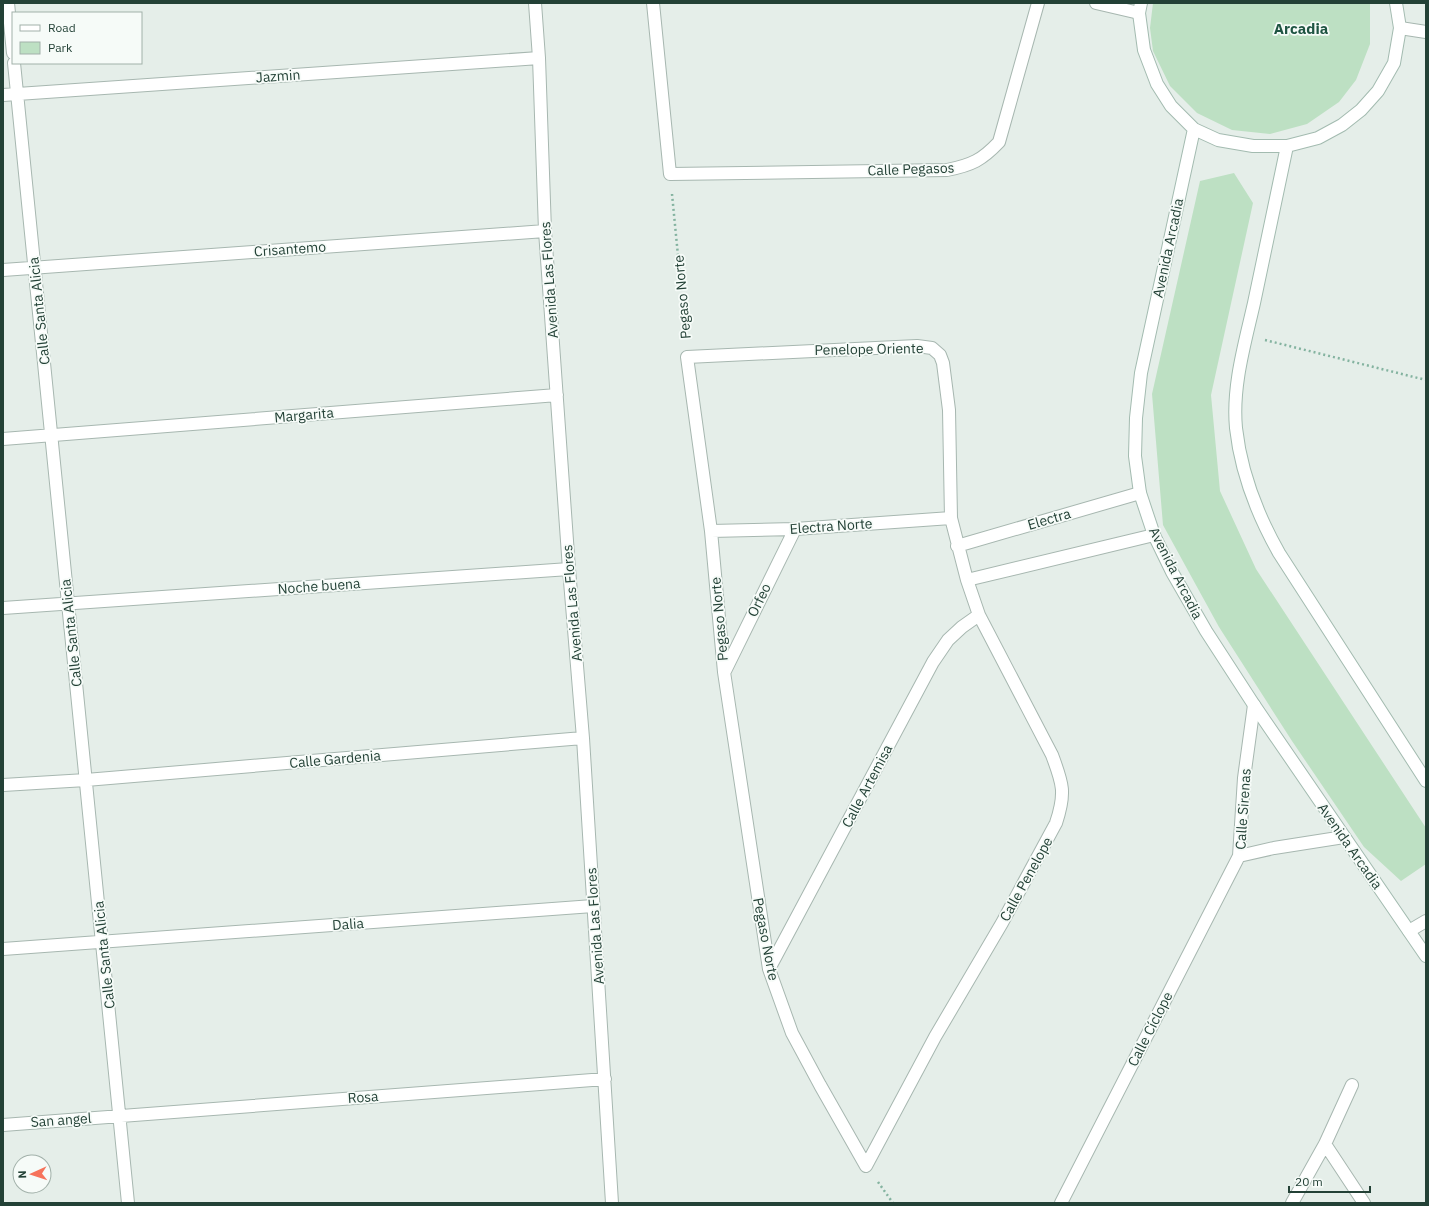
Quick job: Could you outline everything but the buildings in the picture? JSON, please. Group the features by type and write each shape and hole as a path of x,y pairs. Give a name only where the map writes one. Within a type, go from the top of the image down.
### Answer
{"street":[{"path":"8,3 12,43"},
{"name":"Avenida Las Flores","path":"535,3 539,58 545,231 569,569 583,738 612,1203"},
{"path":"653,3 670,174"},
{"name":"Calle Pegasos","path":"670,174 947,170 974,162 987,154 999,142 1038,3"},
{"path":"1096,3 1140,8 1144,50 1158,84 1171,106 1194,129 1218,140 1253,146 1288,146 1318,138 1342,125 1361,110 1378,91 1394,63 1400,28 1396,3"},
{"path":"1400,28 1426,32"},
{"name":"Jazmin","path":"3,95 539,58"},
{"name":"Calle Santa Alicia","path":"14,64 128,1203"},
{"name":"Avenida Arcadia","path":"1194,129 1141,373 1136,418 1136,456 1140,493 1154,535 1172,572 1206,631 1254,705 1426,956"},
{"path":"1288,146 1246,336 1236,394 1236,427 1241,458 1250,493 1266,530 1279,553 1426,781"},
{"name":"Crisantemo","path":"3,270 545,231"},
{"name":"Penelope Oriente","path":"687,357 917,346 932,348 940,355 943,363 949,410 951,518 967,580"},
{"name":"Pegaso Norte","path":"687,357 711,531 724,672 768,969 792,1033 866,1166"},
{"name":"Margarita","path":"3,439 557,395"},
{"name":"Electra","path":"958,546 1140,493"},
{"name":"Electra Norte","path":"711,531 795,529 951,518"},
{"name":"Orfeo","path":"724,672 795,529"},
{"path":"967,580 1154,535"},
{"name":"Noche buena","path":"3,608 569,569"},
{"name":"Calle Penelope","path":"866,1166 935,1037 1056,823 1061,809 1063,789 1060,775 1052,755 979,615 967,580"},
{"name":"Calle Artemisa","path":"768,969 933,662 948,640 962,627 979,615"},
{"name":"Calle Sirenas","path":"1254,705 1244,778 1239,856 1274,848 1344,837"},
{"name":"Calle Gardenia","path":"3,785 86,780 583,738"},
{"name":"Calle Cíclope","path":"1061,1203 1239,856"},
{"name":"Dalia","path":"3,949 593,906"},
{"path":"1409,931 1426,921"},
{"name":"Rosa","path":"120,1116 605,1079"},
{"path":"1292,1203 1325,1144 1352,1085"},
{"name":"San angel","path":"3,1125 120,1116"},
{"path":"1325,1144 1364,1203"}],"path":[{"name":"Pegaso Norte","path":"670,174 687,357"},
{"path":"1246,336 1426,380"},
{"path":"866,1166 893,1203"}],"green space":[{"path":"1153,3 1370,3 1370,44 1356,80 1339,102 1307,124 1270,134 1232,130 1197,113 1170,86 1153,51 1150,28"},
{"path":"1234,173 1253,203 1211,395 1220,491 1256,569 1426,828 1426,864 1401,881 1364,847 1292,741 1219,627 1163,525 1152,394 1200,181"}],"district":[{"name":"Arcadia","path":"1301,28"}]}
